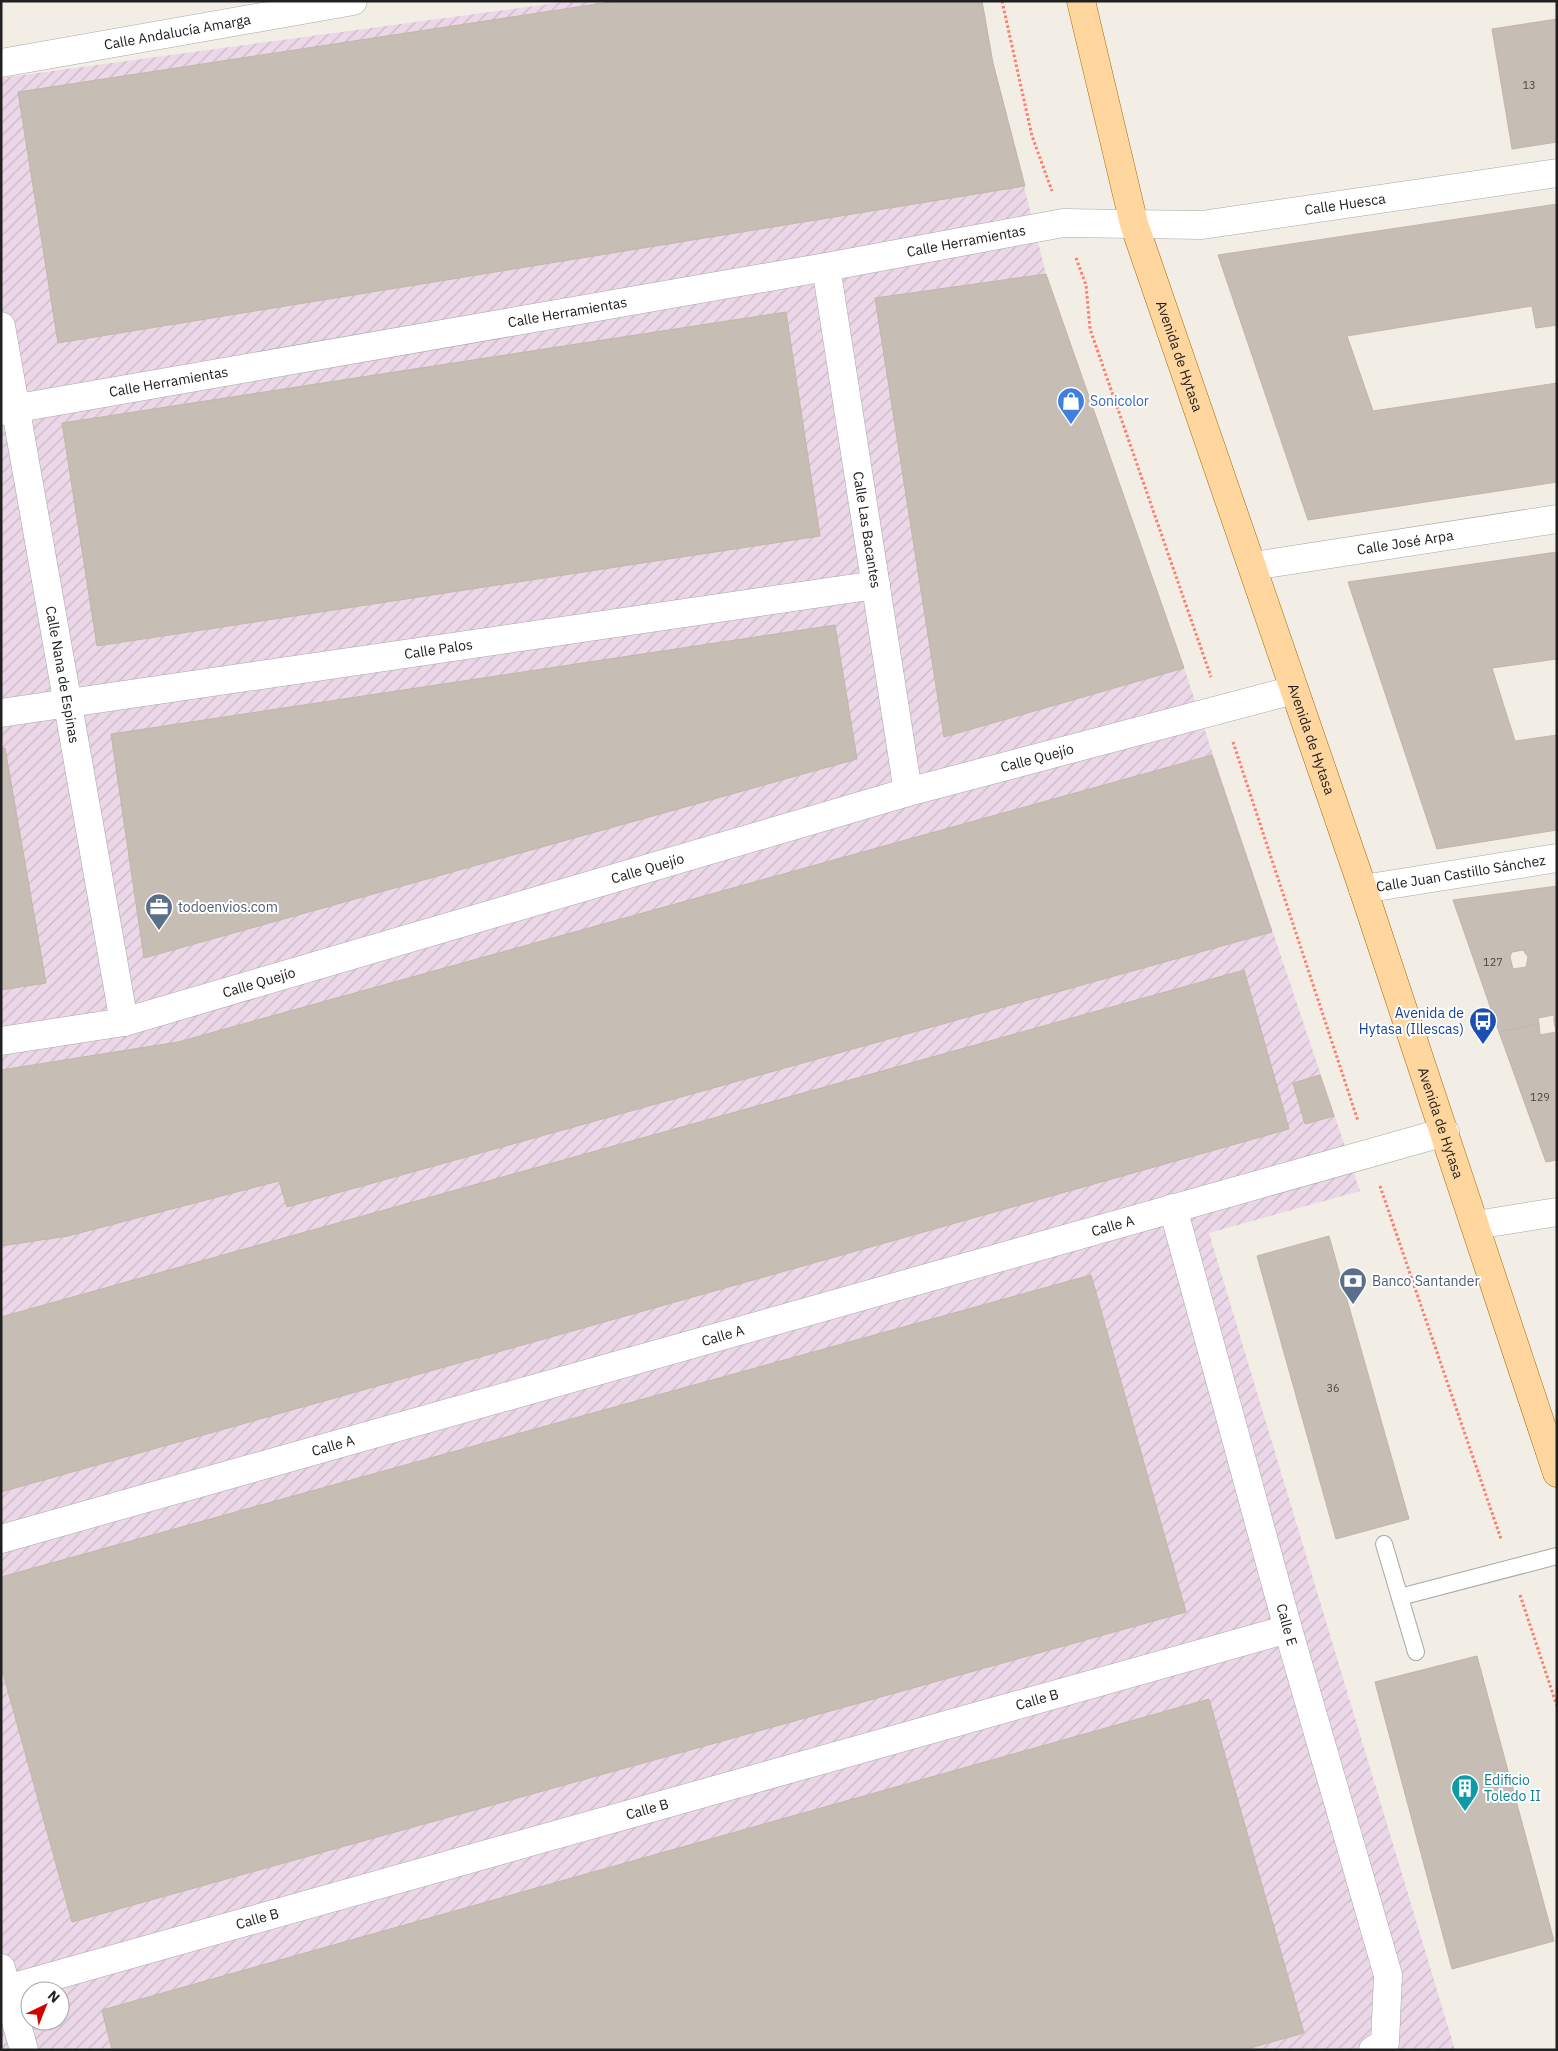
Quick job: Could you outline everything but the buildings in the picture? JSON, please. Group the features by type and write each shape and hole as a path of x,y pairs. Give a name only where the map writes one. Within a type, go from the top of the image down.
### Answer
{"main road":[{"name":"Avenida de Hytasa","path":"1081,1 1134,224 1363,889 1557,1473"}],"street":[{"name":"Calle Andalucía Amarga","path":"1,63 353,1"},
{"name":"Calle Huesca","path":"1134,224 1202,225 1557,173"},
{"name":"Calle Herramientas","path":"9,410 826,267 1063,223 1134,224"},
{"name":"Calle Las Bacantes","path":"826,267 908,792"},
{"name":"Calle Nana de Espinas","path":"1,326 9,410 68,704 124,1022"},
{"name":"Calle José Arpa","path":"1253,566 1557,519"},
{"name":"Calle Palos","path":"1,713 876,585"},
{"name":"Calle Quejío","path":"1,1041 124,1022 908,792 1294,690"},
{"name":"Calle Juan Castillo Sánchez","path":"1363,889 1557,858"},
{"name":"Calle A","path":"1,1539 1445,1132"},
{"name":"Calle E","path":"1173,1208 1288,1629 1388,1975 1379,2046"},
{"path":"1476,1225 1557,1212"},
{"name":"Calle B","path":"4,1979 1288,1629"},
{"path":"4,1979 24,2050"}],"lane":[{"path":"1384,1544 1416,1652"},
{"path":"1400,1597 1557,1556"}],"path":[{"path":"1002,1 1032,136 1086,285 1090,329 1222,709 1369,1153 1557,1706"}],"shaded area":[{"path":"571,1 982,1 993,63 1046,274 1184,668 1360,1191 1209,1233 1455,2050 1,2050 1,78"}],"place":[{"name":"Sonicolor","path":"1071,425"},
{"name":"todoenvios.com","path":"159,931"},
{"name":"Avenida de Hytasa (Illescas)","path":"1483,1045"},
{"name":"Banco Santander","path":"1353,1305"},
{"name":"Edificio Toledo II","path":"1465,1812"}]}
